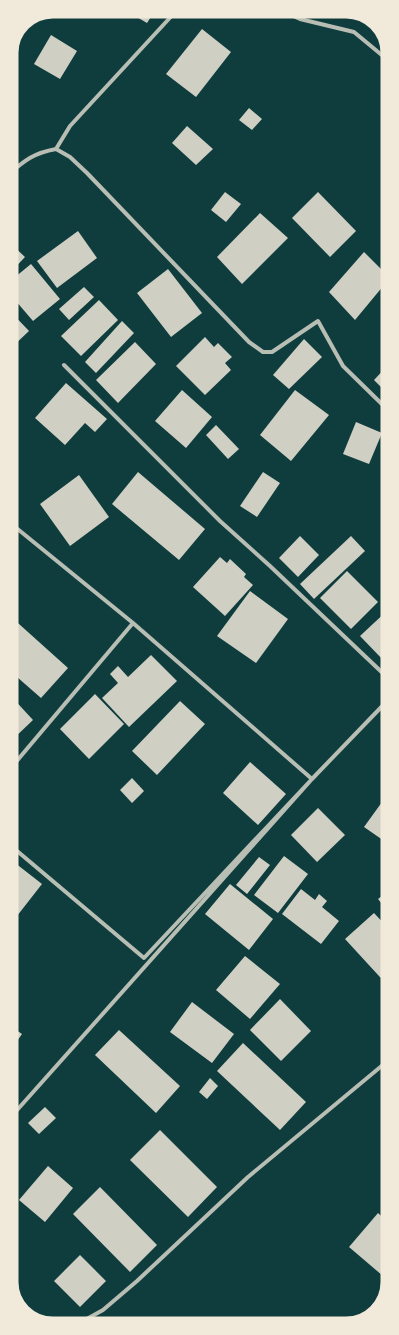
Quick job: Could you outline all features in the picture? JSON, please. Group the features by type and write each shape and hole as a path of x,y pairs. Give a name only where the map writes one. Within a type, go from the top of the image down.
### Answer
{"street":[{"path":"56,149 70,126 172,16"},
{"path":"293,16 354,32 383,56"},
{"path":"16,168 24,161 42,152 56,149 70,157 249,342 263,352 272,352 318,321 343,366 383,405"},
{"path":"64,364 220,521 270,566 383,673"},
{"path":"16,528 133,623 312,779"},
{"path":"16,763 133,623"},
{"path":"16,850 144,958 383,705"},
{"path":"16,1111 312,779"},
{"path":"87,1319 103,1310 137,1281 248,1177 383,1065"}],"building":[{"path":"135,16 152,16 147,23"},
{"path":"202,29 231,52 196,97 166,74"},
{"path":"51,35 77,51 60,79 34,64"},
{"path":"249,108 262,119 252,130 239,120"},
{"path":"187,126 213,149 196,165 172,143"},
{"path":"225,192 241,204 226,222 211,210"},
{"path":"318,192 356,231 330,257 292,218"},
{"path":"260,213 288,238 242,284 217,257"},
{"path":"78,231 97,258 57,288 37,261"},
{"path":"16,249 25,257 16,267"},
{"path":"364,252 383,271 383,286 355,320 329,292"},
{"path":"31,264 60,299 33,321 16,301 16,276"},
{"path":"168,269 202,313 171,337 137,293"},
{"path":"84,287 94,297 69,320 59,309"},
{"path":"99,300 118,320 81,356 61,336"},
{"path":"16,317 29,331 16,343"},
{"path":"122,321 134,333 96,373 85,362"},
{"path":"205,337 214,347 218,343 232,357 225,363 231,370 205,395 176,366"},
{"path":"304,339 322,357 289,389 273,375"},
{"path":"135,342 156,364 118,403 96,380"},
{"path":"383,370 383,389 374,380"},
{"path":"66,383 107,419 95,432 85,423 65,445 35,418"},
{"path":"182,390 212,417 186,448 155,421"},
{"path":"295,390 329,415 291,461 260,435"},
{"path":"356,422 382,433 369,464 343,454"},
{"path":"216,425 239,449 228,459 206,435"},
{"path":"138,472 205,529 179,560 112,504"},
{"path":"263,472 280,483 257,517 240,506"},
{"path":"79,475 109,517 70,546 40,504"},
{"path":"300,536 319,555 298,577 279,558"},
{"path":"351,536 365,551 314,599 300,584"},
{"path":"220,557 227,563 230,559 246,574 244,577 253,585 225,616 193,587"},
{"path":"347,571 378,602 351,629 320,598"},
{"path":"250,591 288,619 256,663 217,636"},
{"path":"383,615 383,660 360,636"},
{"path":"16,621 68,668 41,698 16,676"},
{"path":"151,655 177,681 129,727 102,698 118,683 110,674 118,666 128,677"},
{"path":"95,694 124,724 89,759 60,729"},
{"path":"180,701 205,724 157,775 132,751"},
{"path":"16,702 33,720 16,736"},
{"path":"250,762 286,794 258,825 223,793"},
{"path":"132,778 144,791 132,803 120,790"},
{"path":"383,801 383,840 364,827"},
{"path":"318,808 345,835 317,862 291,835"},
{"path":"284,856 308,874 278,913 254,895"},
{"path":"259,857 270,865 247,894 236,885"},
{"path":"16,864 42,884 17,916 16,915"},
{"path":"230,884 273,919 249,950 205,914"},
{"path":"301,889 315,900 319,894 327,901 322,907 339,921 321,944 282,914"},
{"path":"383,895 383,905 378,899"},
{"path":"374,913 383,923 383,980 345,939"},
{"path":"245,956 280,984 250,1019 216,990"},
{"path":"280,999 311,1031 281,1061 250,1030"},
{"path":"192,1002 234,1034 212,1063 170,1032"},
{"path":"16,1030 22,1034 16,1042"},
{"path":"119,1030 180,1086 156,1113 95,1055"},
{"path":"243,1043 306,1102 280,1130 217,1071"},
{"path":"210,1078 218,1086 207,1099 199,1092"},
{"path":"45,1107 56,1118 39,1134 28,1123"},
{"path":"160,1130 217,1187 188,1217 130,1160"},
{"path":"48,1166 73,1188 45,1222 19,1200"},
{"path":"100,1187 157,1245 130,1272 73,1214"},
{"path":"378,1213 383,1218 383,1276 349,1247"},
{"path":"80,1255 106,1281 80,1307 54,1281"}]}
